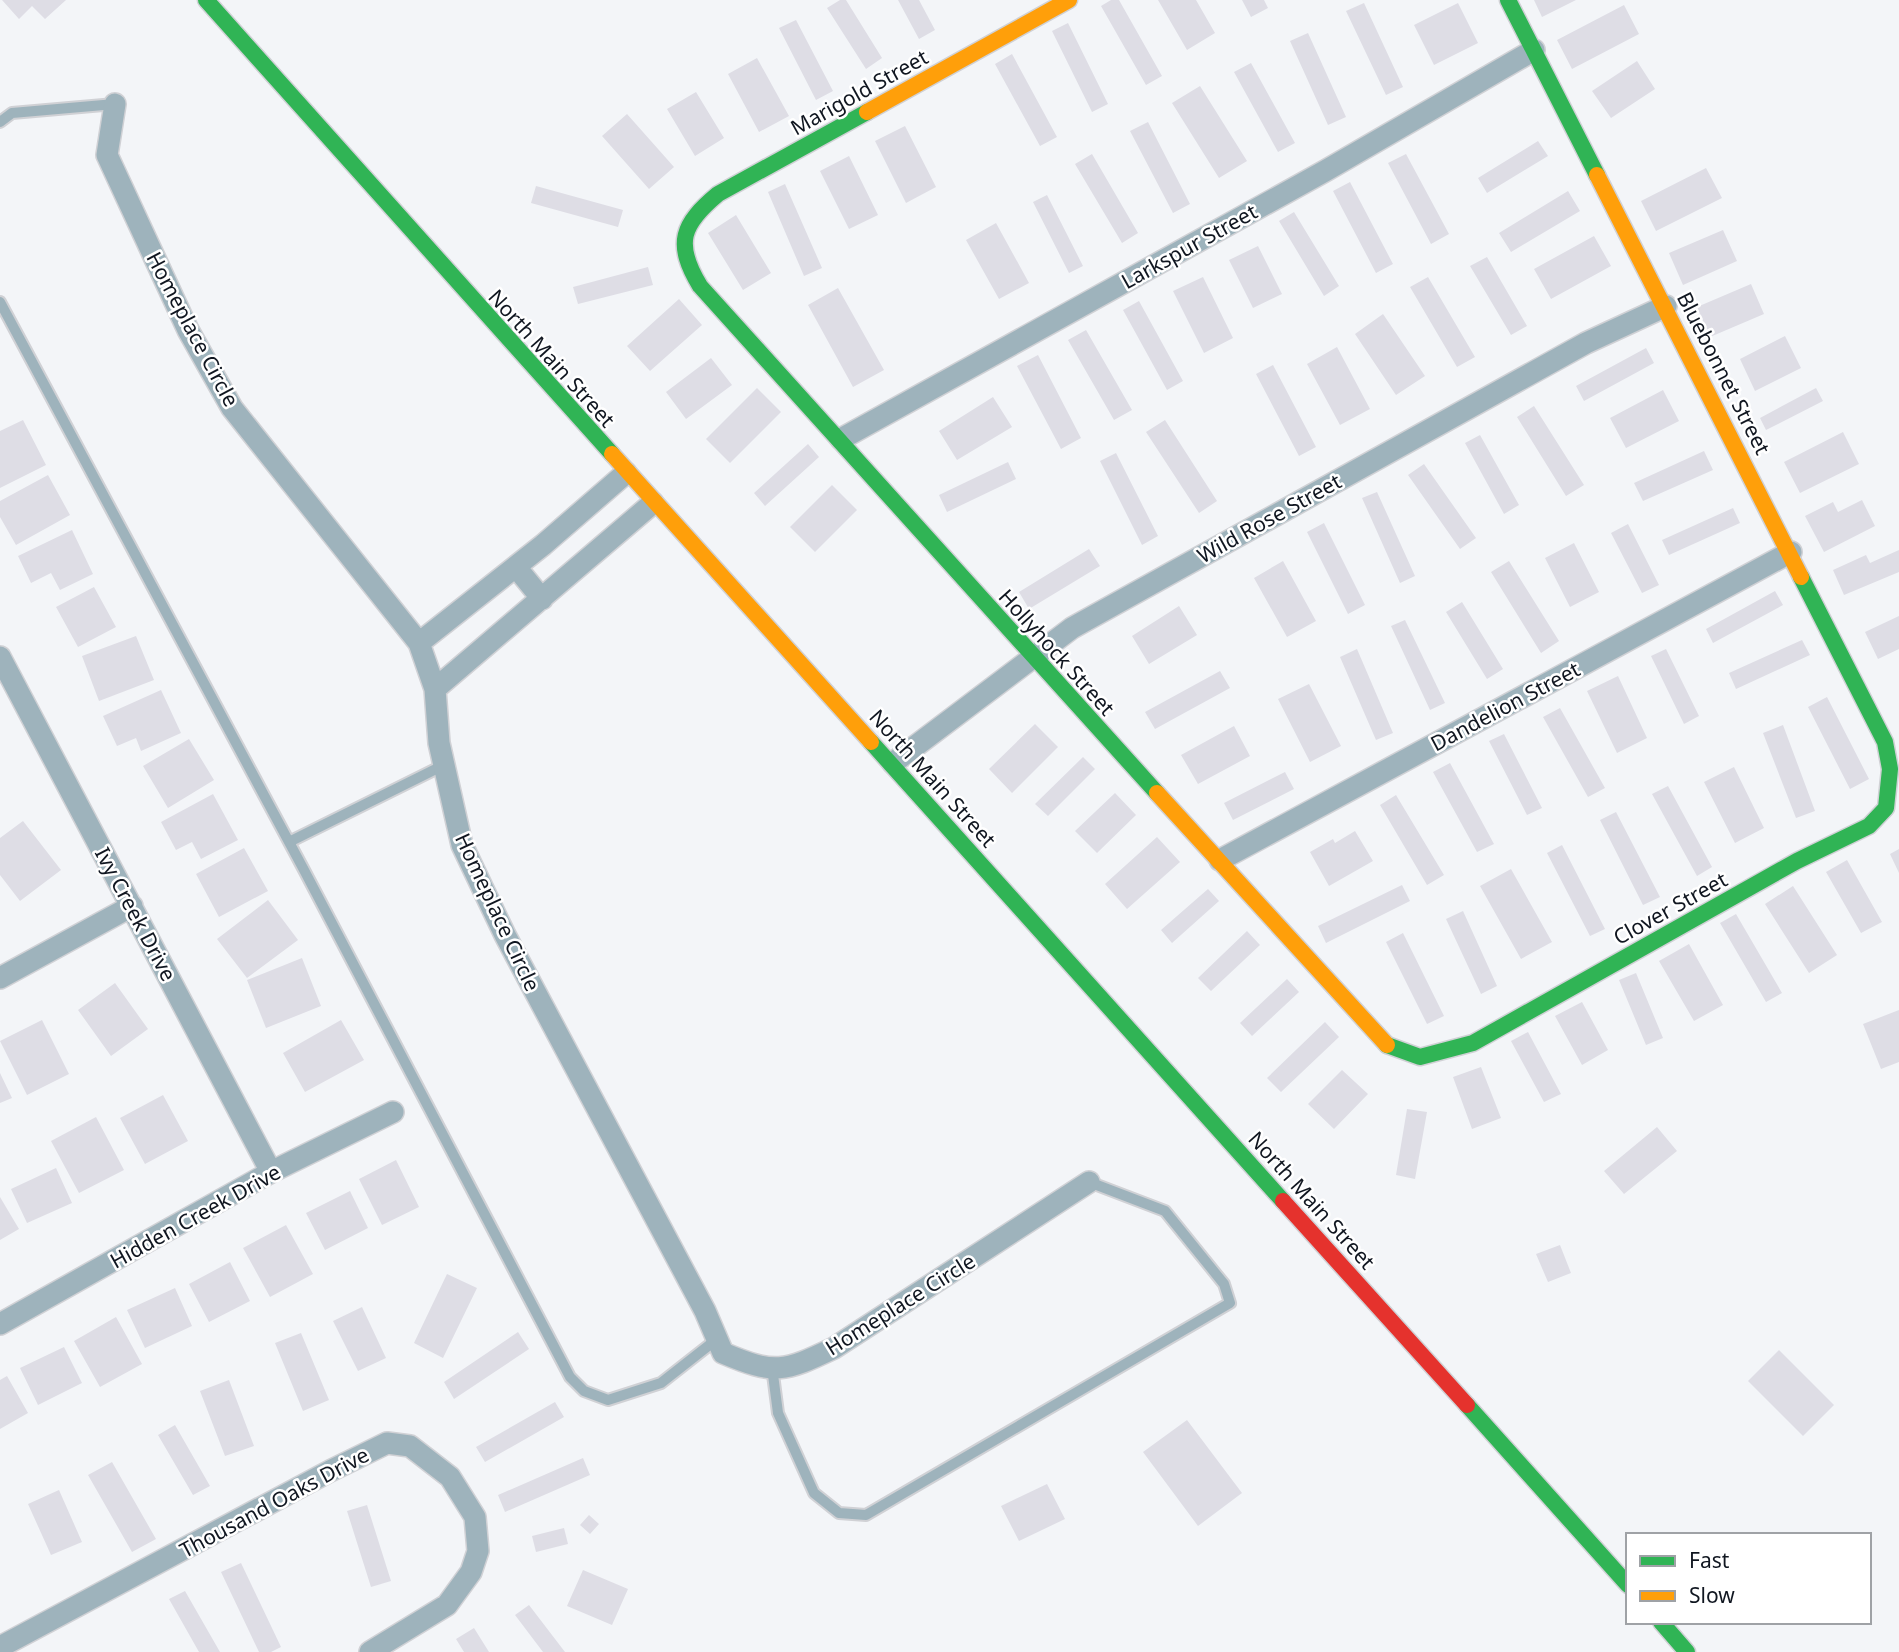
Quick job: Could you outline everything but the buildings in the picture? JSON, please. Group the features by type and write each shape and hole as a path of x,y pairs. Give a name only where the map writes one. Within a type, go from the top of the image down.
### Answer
{"street":[{"name":"North Main Street","path":"206,0 626,473 893,763 1626,1583"},
{"name":"Marigold Street","path":"686,237 691,218 718,194 1069,0"},
{"name":"Bluebonnet Street","path":"1508,0 1791,552 1885,742 1889,769"},
{"name":"Larkspur Street","path":"841,439 1325,171 1534,50"},
{"name":"Homeplace Circle","path":"115,104 107,155 201,352 232,408 419,643 435,689 439,743 462,845 505,935 723,1353 756,1367 793,1368 834,1348 1090,1182"},
{"name":"Hollyhock Street","path":"686,237 689,269 700,286 841,439 1033,658 1220,859 1382,1042 1420,1057 1435,1055"},
{"name":"Wild Rose Street","path":"893,763 1084,621 1586,343 1666,306"},
{"path":"419,643 626,473"},
{"path":"435,689 653,503"},
{"name":"Dandelion Street","path":"1220,859 1791,552"},
{"path":"516,566 542,599"},
{"name":"Ivy Creek Drive","path":"0,657 271,1172"},
{"name":"Clover Street","path":"1435,1055 1473,1042 1797,861 1869,826 1886,808 1889,769"},
{"path":"0,978 132,906"},
{"name":"Hidden Creek Drive","path":"0,1324 271,1172 393,1112"},
{"name":"Thousand Oaks Drive","path":"0,1647 341,1465 387,1443 410,1446 450,1477 475,1517 478,1551 471,1572 447,1605 370,1652"},
{"path":"1663,1624 1687,1652"}],"lane":[{"path":"0,122 12,113 115,104"},
{"path":"0,302 289,842 569,1377 584,1391 608,1400 661,1383 717,1339"},
{"path":"289,842 444,765"},
{"path":"772,1367 778,1413 814,1493 839,1513 866,1515 1230,1303 1224,1284 1165,1212 1090,1182"}],"traffic: fast":[{"path":"206,0 612,454"},
{"path":"1508,0 1597,175"},
{"path":"867,112 718,194 696,215 686,235 685,246 692,271 700,286 1157,793"},
{"path":"1387,1045 1420,1057 1473,1043 1797,861 1869,826 1886,808 1890,769 1885,742 1801,577"},
{"path":"871,742 1283,1201"},
{"path":"1467,1405 1626,1583"},
{"path":"1663,1624 1687,1652"}],"traffic: slow":[{"path":"867,112 1069,0"},
{"path":"1597,175 1801,577"},
{"path":"612,454 871,742"},
{"path":"1157,793 1387,1045"}],"traffic: jam":[{"path":"1283,1201 1467,1405"}]}
